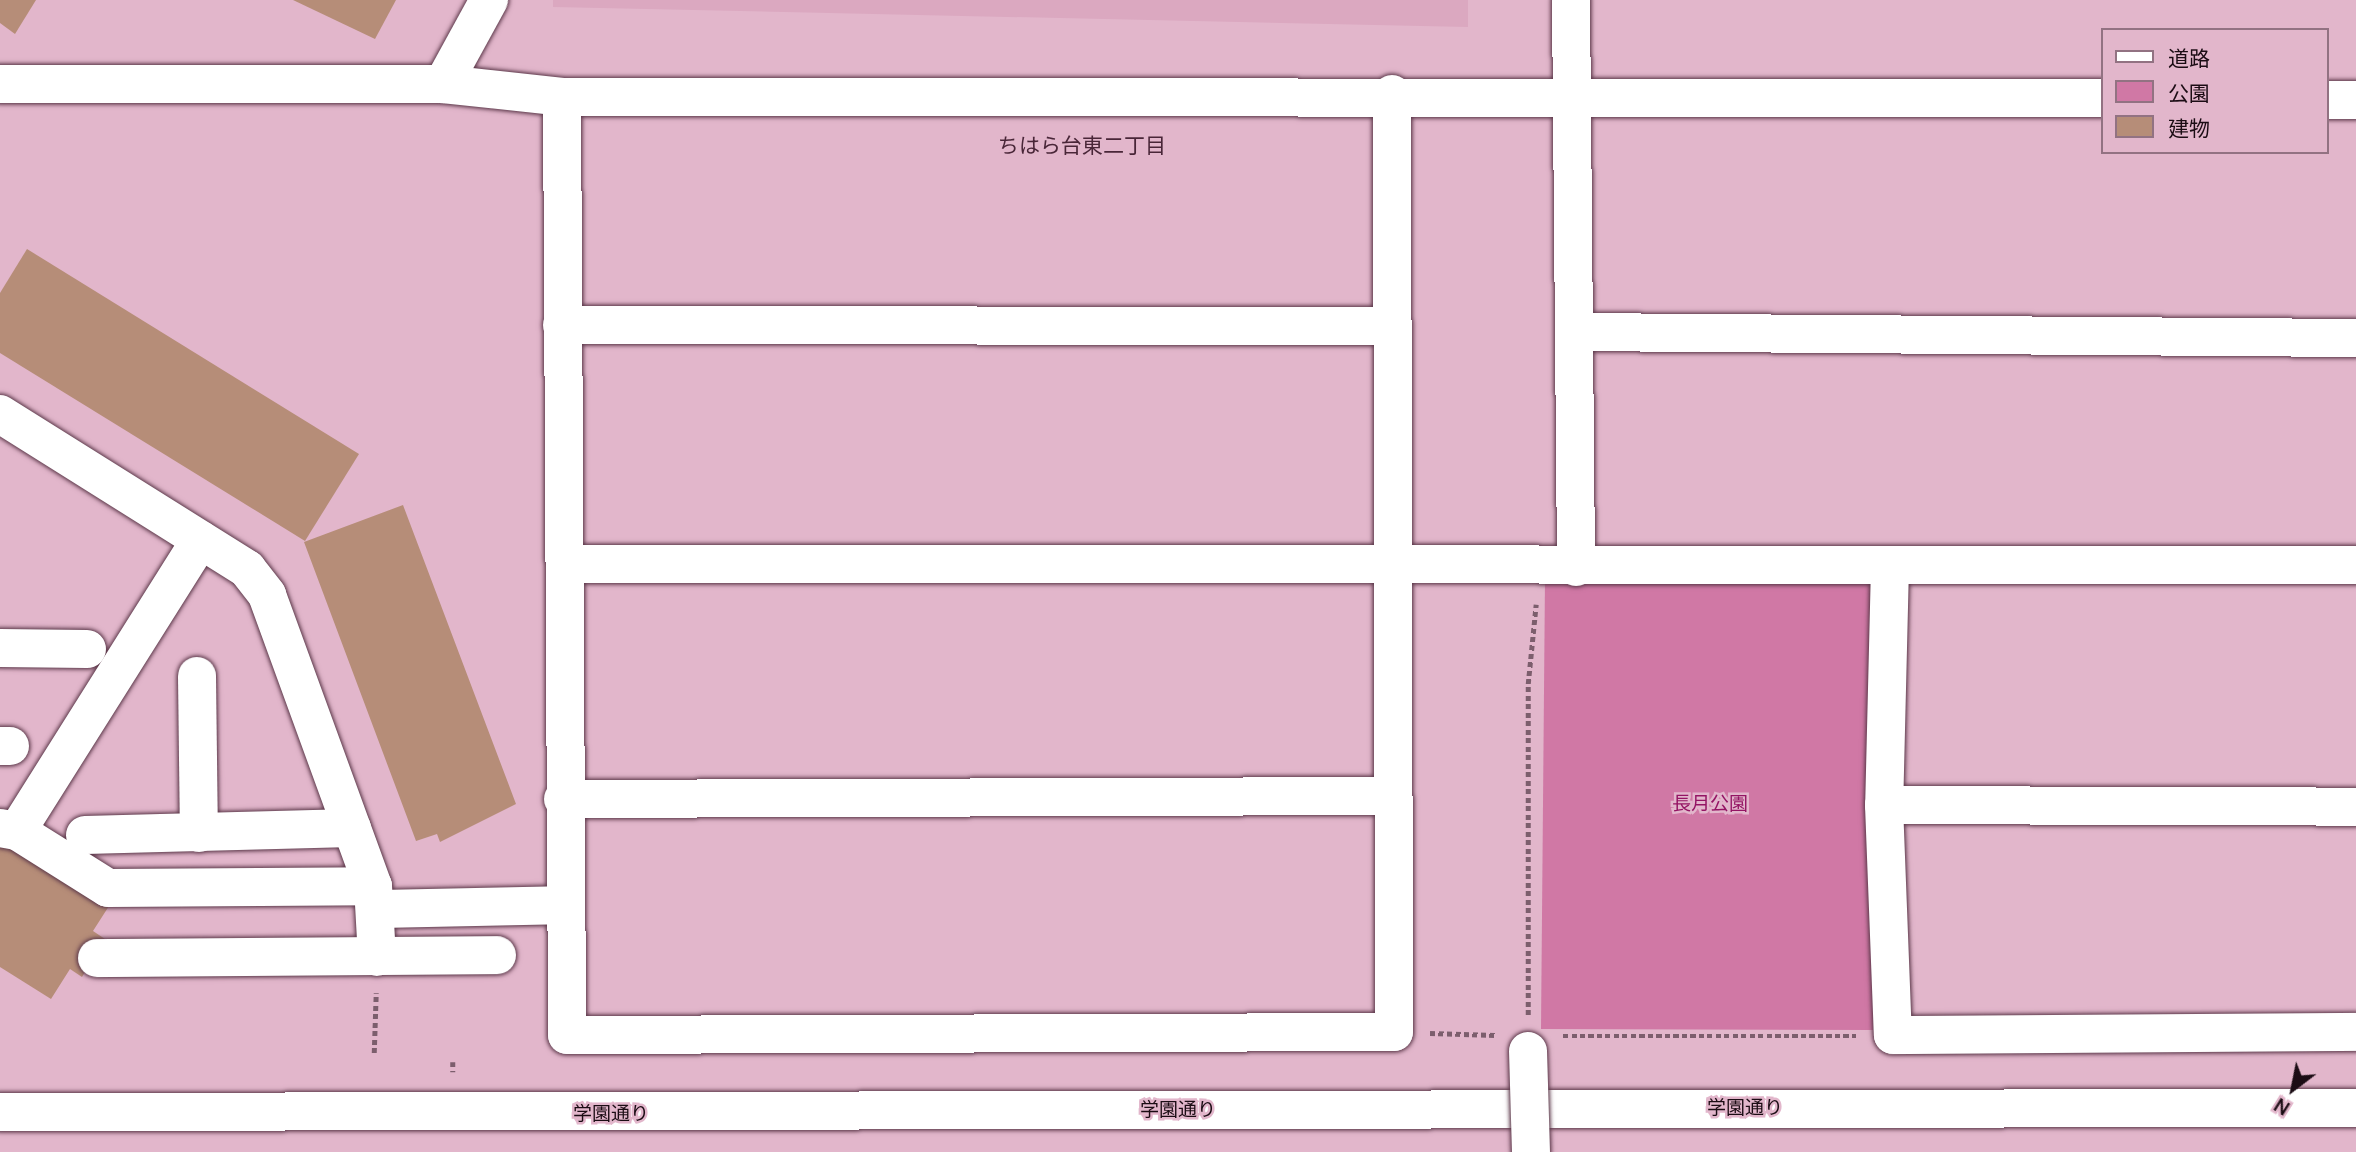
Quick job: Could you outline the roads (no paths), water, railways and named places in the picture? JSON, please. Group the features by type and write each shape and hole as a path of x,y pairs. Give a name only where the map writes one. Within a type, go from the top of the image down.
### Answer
{"street":[{"path":"443,84 489,0"},
{"path":"1572,0 1568,93 1576,567"},
{"path":"0,84 443,84 562,97 1568,93 2100,98"},
{"path":"562,97 562,325 567,564 563,799 567,1035 1394,1032 1391,796 1397,566 1390,327 1392,93"},
{"path":"2328,100 2356,100"},
{"path":"562,325 1390,327"},
{"path":"1574,331 2356,338"},
{"path":"0,414 247,569 267,595 352,828 374,898 377,957"},
{"path":"200,540 8,829 108,888 564,905"},
{"path":"567,564 1576,567 2356,565"},
{"path":"1890,566 1884,805 1893,1035 2356,1032"},
{"path":"0,648 87,649"},
{"path":"197,676 198,833"},
{"path":"563,799 1391,796"},
{"path":"1884,805 2356,807"},
{"path":"85,835 352,828"},
{"path":"97,958 497,955"},
{"path":"1528,1041 1531,1152"},
{"name":"学園通り","path":"0,1112 2356,1108"}],"district":[{"name":"ちはら台東二丁目","path":"1082,145"}],"park label":[{"name":"長月公園","path":"1710,804"}]}
